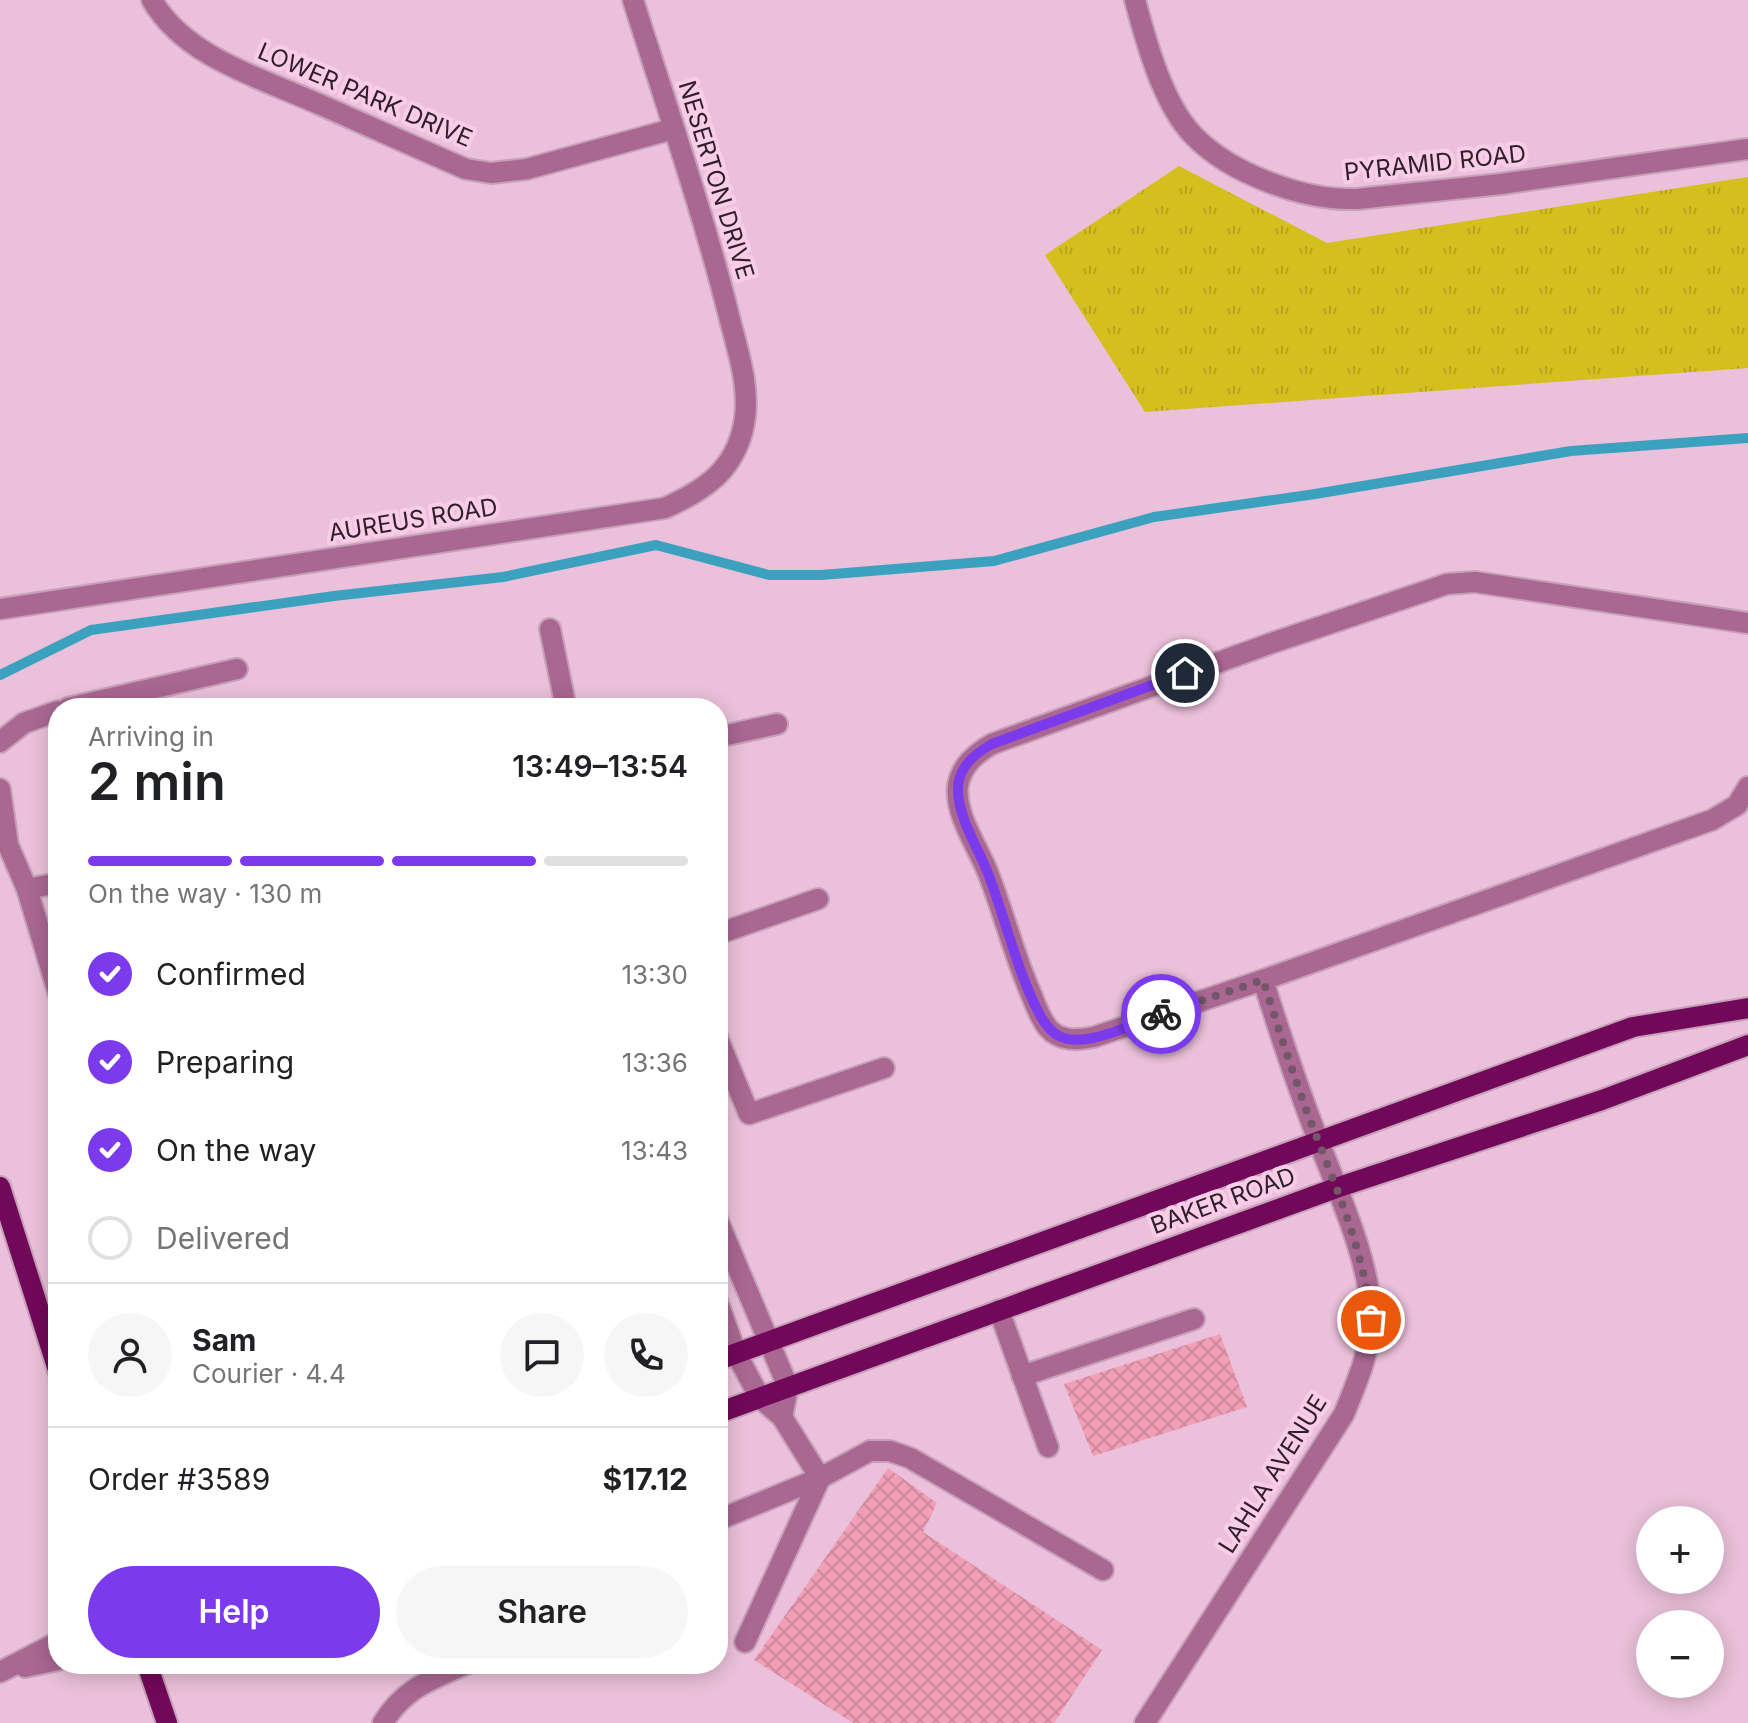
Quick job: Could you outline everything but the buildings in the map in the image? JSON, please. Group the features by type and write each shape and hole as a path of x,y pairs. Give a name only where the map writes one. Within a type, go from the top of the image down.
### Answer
{"main road":[{"name":"BAKER ROAD","path":"728,1356 1633,1027 1748,1008"},
{"name":"BAKER ROAD","path":"728,1409 1336,1188 1602,1100 1748,1045"},
{"path":"0,1187 48,1338"},
{"path":"150,1674 167,1723"}],"street":[{"name":"LOWER PARK DRIVE","path":"152,0 174,28 228,64 466,169 491,173 527,169 673,129"},
{"name":"NESERTON DRIVE","path":"633,0 717,267 744,376"},
{"name":"PYRAMID ROAD","path":"1135,0 1160,78 1176,111 1193,135 1231,162 1297,193 1335,200 1371,198 1501,184 1748,149"},
{"name":"AUREUS ROAD","path":"0,609 665,508 694,495 716,480 733,455 745,423 744,376"},
{"path":"1748,623 1486,584 1447,584 992,744 975,753 958,788 960,803 1040,1016 1050,1030 1068,1039 1094,1037 1263,980 1712,820 1737,805 1748,787"},
{"path":"550,629 564,698"},
{"path":"111,698 237,669"},
{"path":"0,742 24,723 48,715"},
{"path":"728,735 777,724"},
{"path":"0,789 8,845 27,889 48,959"},
{"path":"27,889 48,885"},
{"path":"728,930 818,899"},
{"name":"BAKER ROAD","path":"1263,980 1293,1075 1318,1140"},
{"path":"728,1063 749,1114 884,1068"},
{"name":"LAHLA AVENUE","path":"1145,1723 1344,1414 1366,1357 1371,1320 1369,1296 1358,1249 1318,1140"},
{"path":"728,1245 788,1387 782,1417"},
{"path":"999,1310 1048,1447"},
{"path":"1022,1376 1194,1319"},
{"path":"728,1357 760,1398 782,1417 820,1478"},
{"path":"728,1516 820,1478 870,1451 890,1451 910,1458 1103,1570"},
{"path":"745,1642 820,1478"},
{"path":"0,1672 48,1647"},
{"path":"0,1672 48,1662"},
{"path":"383,1723 394,1705 412,1689 444,1674"}],"green space":[{"path":"1179,166 1327,243 1748,177 1748,368 1145,412 1045,255"}],"waterway":[{"path":"0,675 91,630 334,596 503,577 656,545 769,575 821,575 994,561 1154,517 1315,494 1571,451 1748,438"}],"way so far":[{"path":"1161,1014 1263,980 1293,1075 1358,1249 1371,1320"}],"route":[{"path":"1161,1014 1079,1040 1060,1037 1050,1030 1040,1016 1018,963 988,873 967,825 958,788 960,777 975,753 992,744 1185,673"}]}
